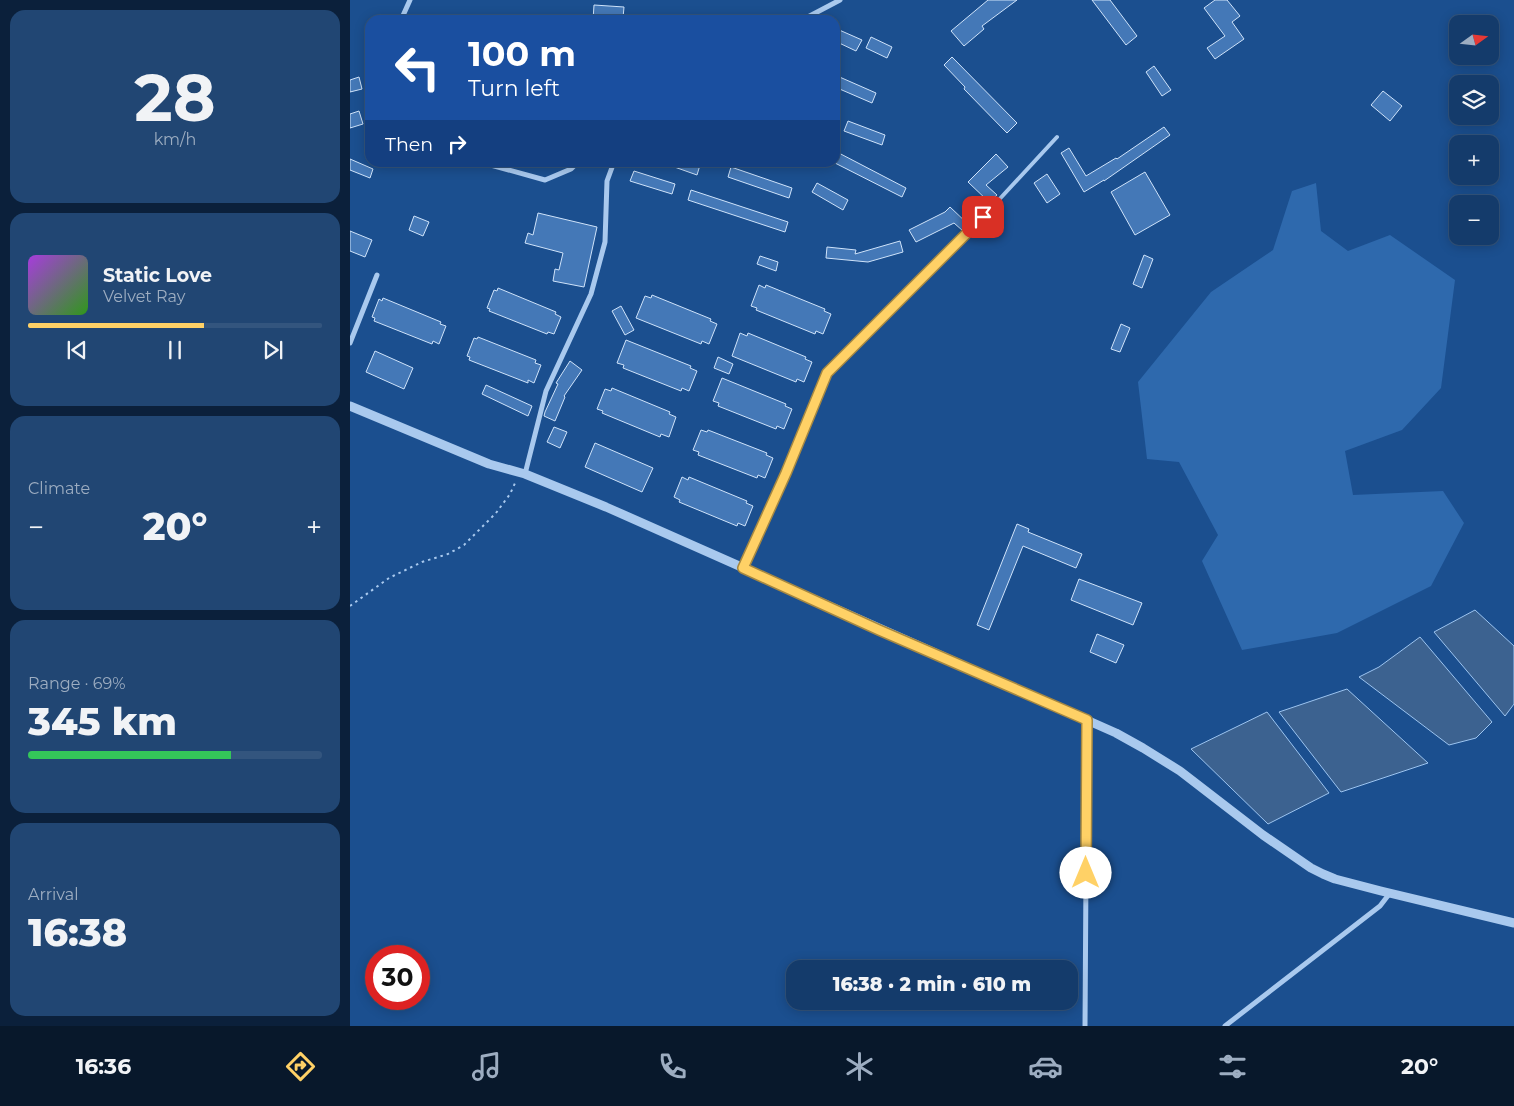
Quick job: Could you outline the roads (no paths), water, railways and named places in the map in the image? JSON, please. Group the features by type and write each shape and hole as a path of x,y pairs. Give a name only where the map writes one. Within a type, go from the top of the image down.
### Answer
{"street":[{"path":"403,15 410,0"},
{"path":"812,15 840,0"},
{"path":"498,167 545,180 573,167"},
{"path":"522,473 546,391 591,294 605,242 607,180 612,167"},
{"path":"350,343 376,275"},
{"path":"350,406 489,464 522,473 1087,720 1143,748 1180,771 1262,835 1311,868 1335,879 1514,923"},
{"path":"1085,1026 1087,720"},
{"path":"1225,1026 1380,906 1390,893"}],"lane":[{"path":"743,568 786,473 827,373 983,217 1057,137"}]}
